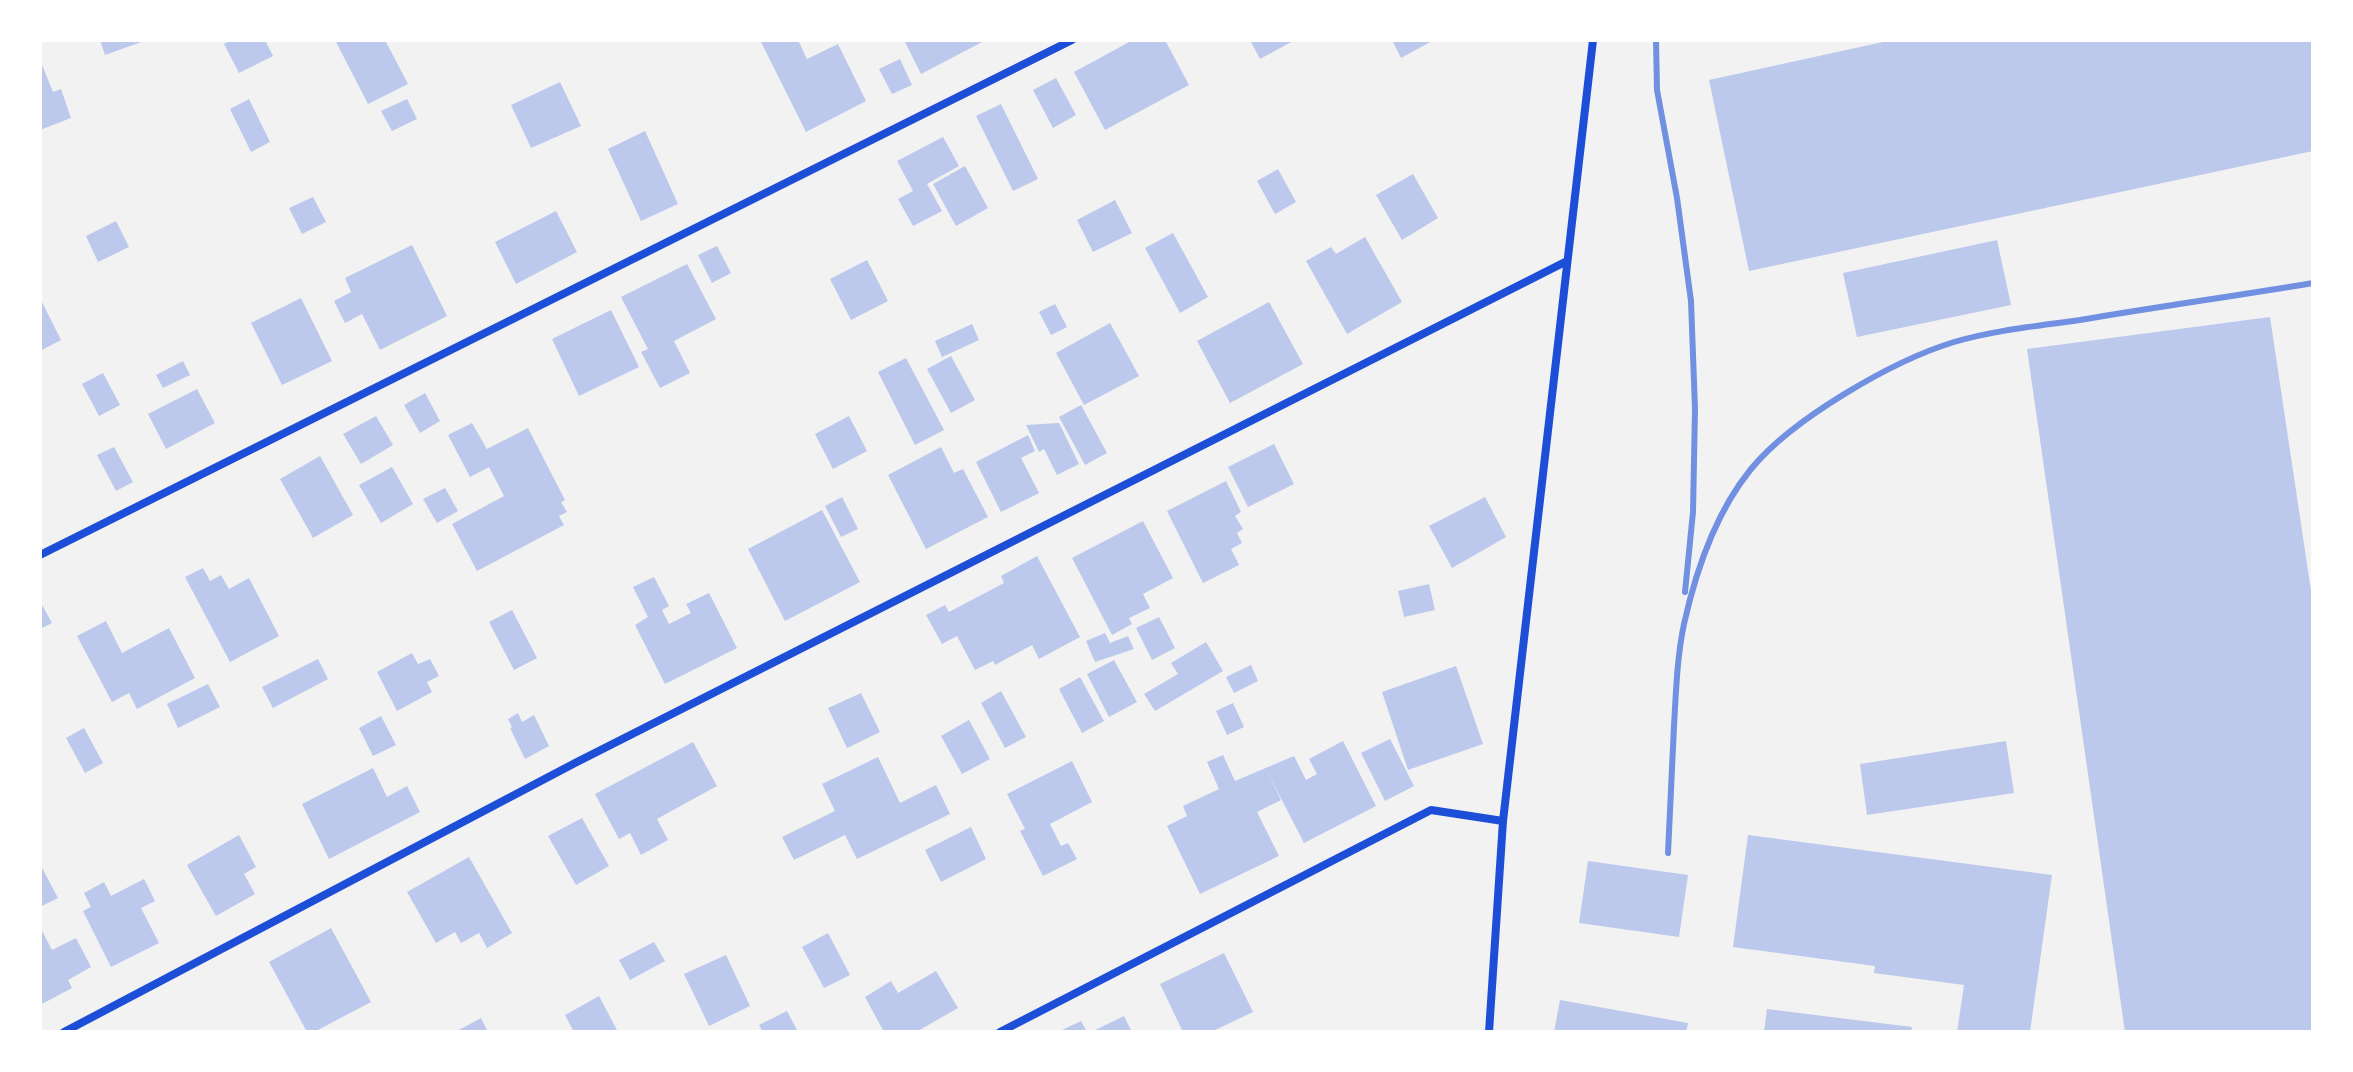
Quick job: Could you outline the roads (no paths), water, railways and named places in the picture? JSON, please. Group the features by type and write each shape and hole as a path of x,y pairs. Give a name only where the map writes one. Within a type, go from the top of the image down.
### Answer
{"street":[{"path":"40,555 1072,40"},
{"path":"1489,1032 1503,821 1593,40"},
{"path":"64,1032 575,763 1567,261"},
{"path":"1000,1032 1431,810 1503,821"}],"railway":[{"path":"1656,40 1657,90 1677,198 1691,301 1695,409 1693,512 1685,592"},
{"path":"1668,853 1677,675 1689,604 1701,563 1727,504 1751,469 1769,450 1817,412 1873,377 1954,342 2001,331 2313,283"}]}
